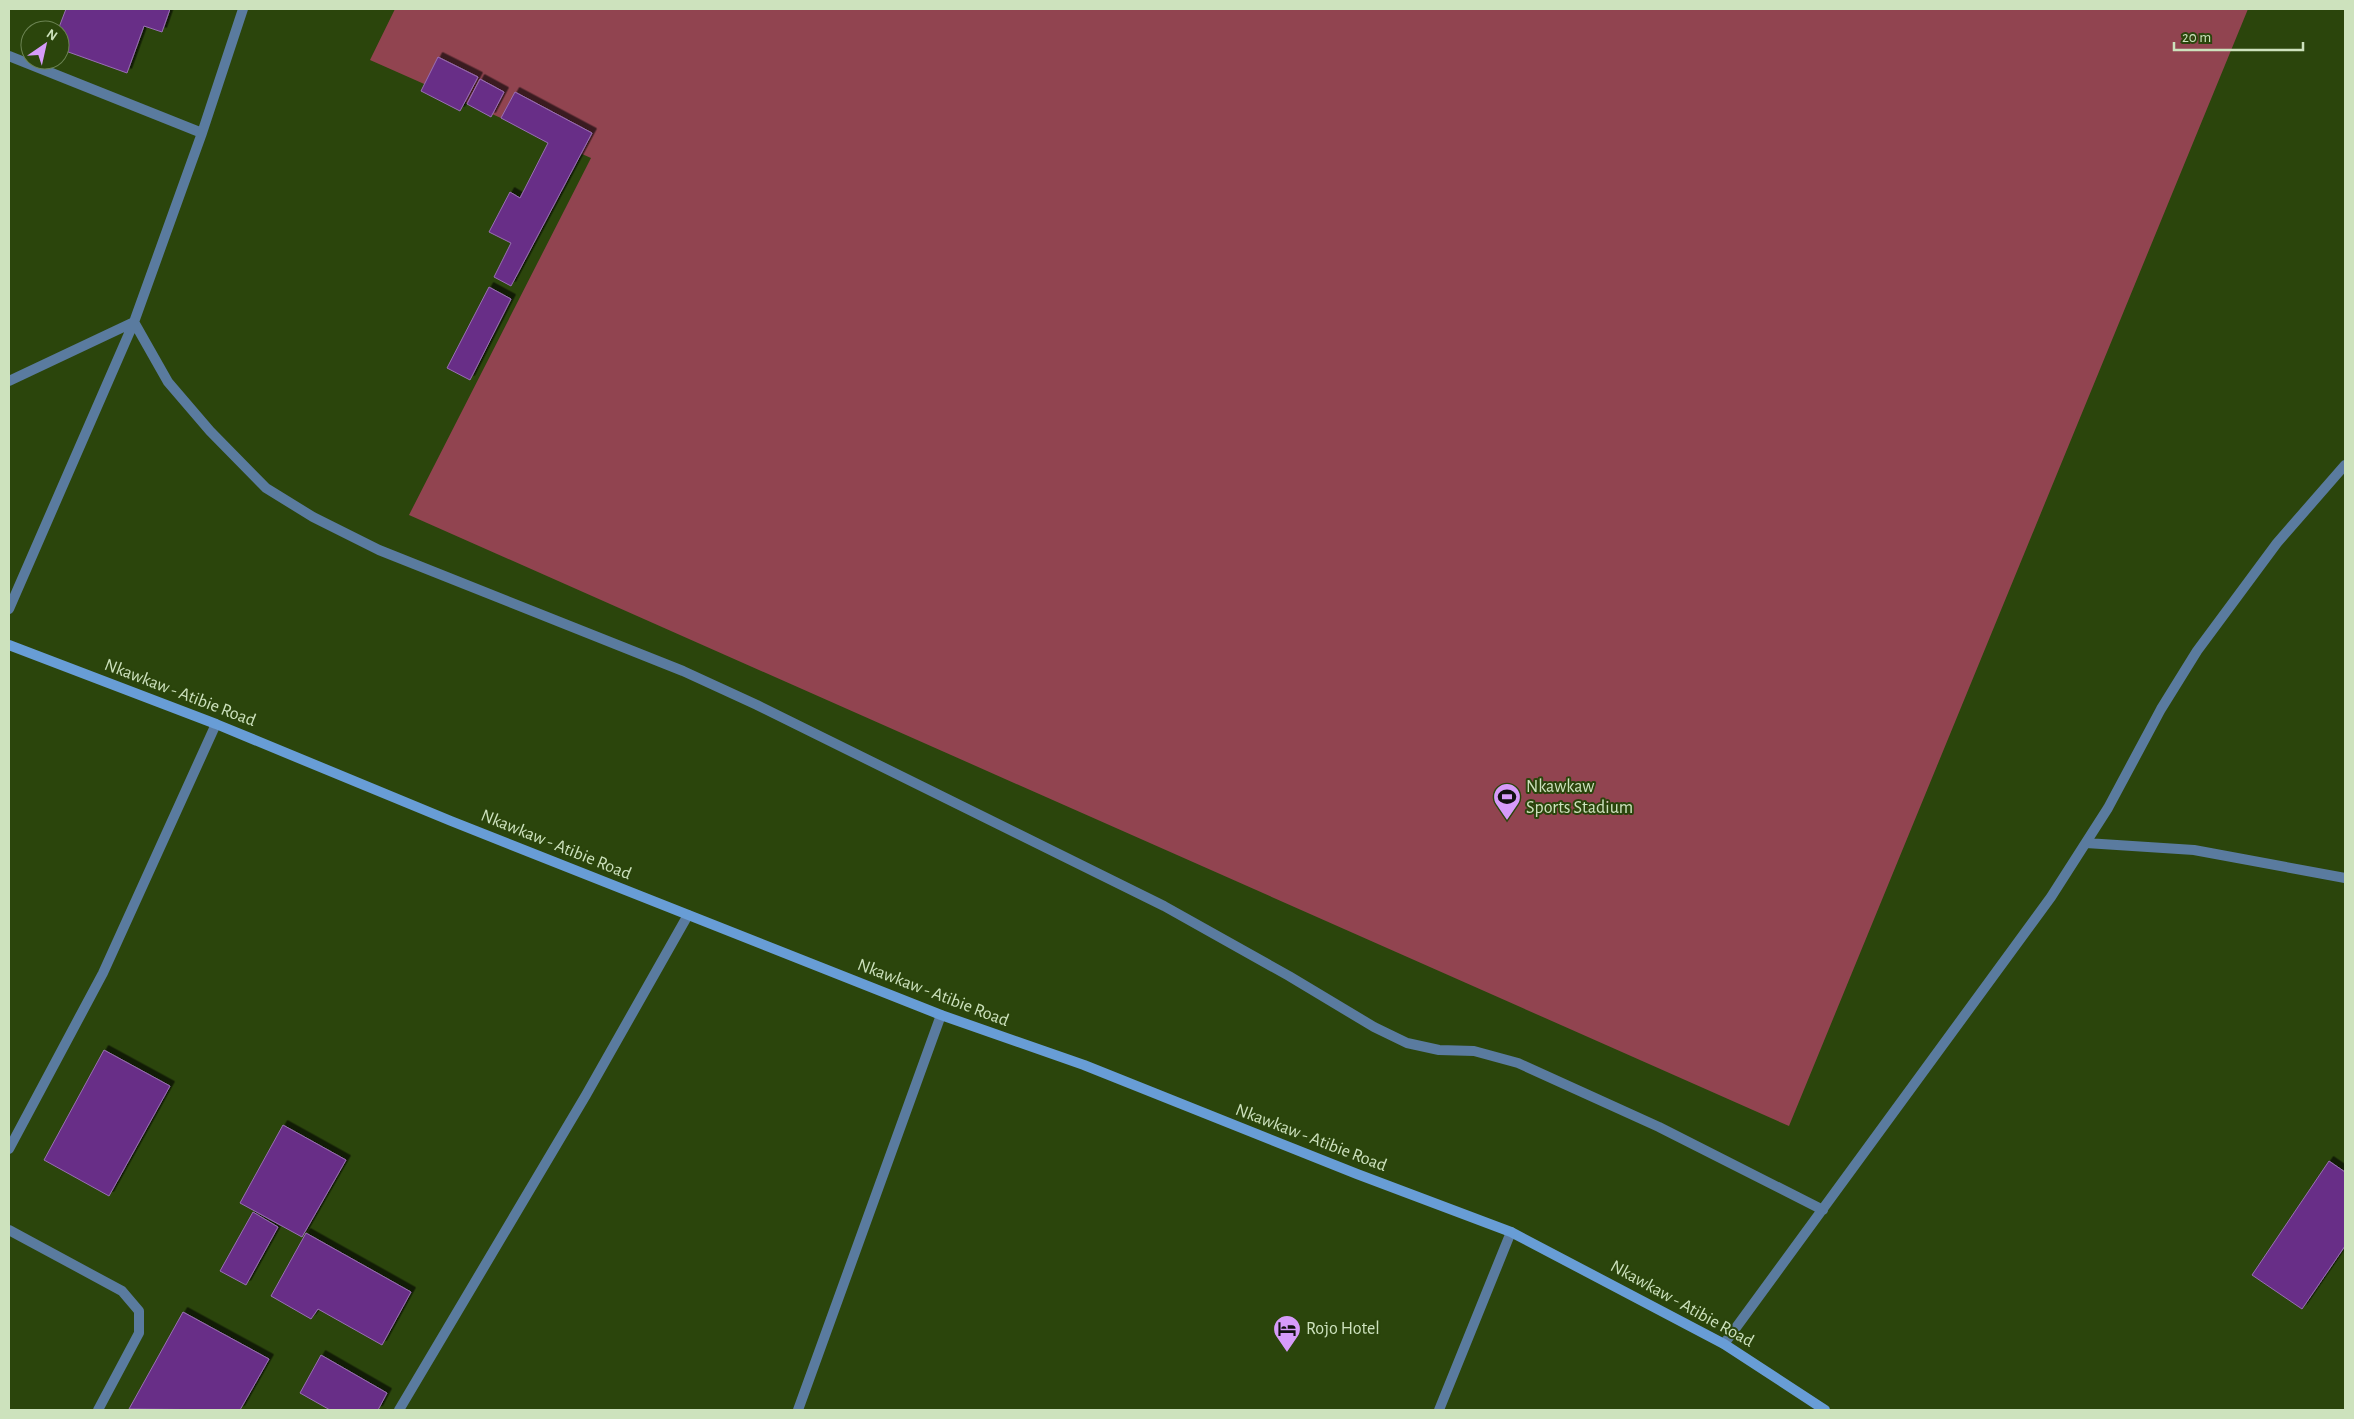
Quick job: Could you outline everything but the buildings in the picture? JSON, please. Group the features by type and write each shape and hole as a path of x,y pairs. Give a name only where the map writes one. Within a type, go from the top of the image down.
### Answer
{"main road":[{"name":"Nkawkaw - Atibie Road","path":"9,645 216,724 451,821 941,1015 1084,1065 1357,1174 1511,1232 1724,1344 1825,1410"}],"street":[{"path":"9,608 134,322 202,133 243,9"},
{"path":"9,56 202,133"},
{"path":"9,381 134,322"},
{"path":"134,322 168,382 210,431 266,488 312,517 379,550 683,670 757,705 1164,906 1407,1043 1439,1050 1474,1051 1518,1063 1659,1127 1823,1210"},
{"path":"1724,1344 2051,897 2108,808 2161,709 2197,651 2277,543 2345,465"},
{"path":"9,1149 103,973 216,724"},
{"path":"2086,843 2194,850 2345,878"},
{"path":"399,1410 576,1112 688,916"},
{"path":"798,1410 941,1015"},
{"path":"9,1230 122,1291 139,1311 138,1333 98,1410"},
{"path":"1439,1410 1511,1232"}],"shaded area":[{"name":"Nkawkaw Sports Stadium","path":"395,9 2248,9 1789,1126 409,515 591,158 370,60"}],"place":[{"name":"Nkawkaw Sports Stadium","path":"1507,821"},
{"name":"Rojo Hotel","path":"1287,1353"}]}
